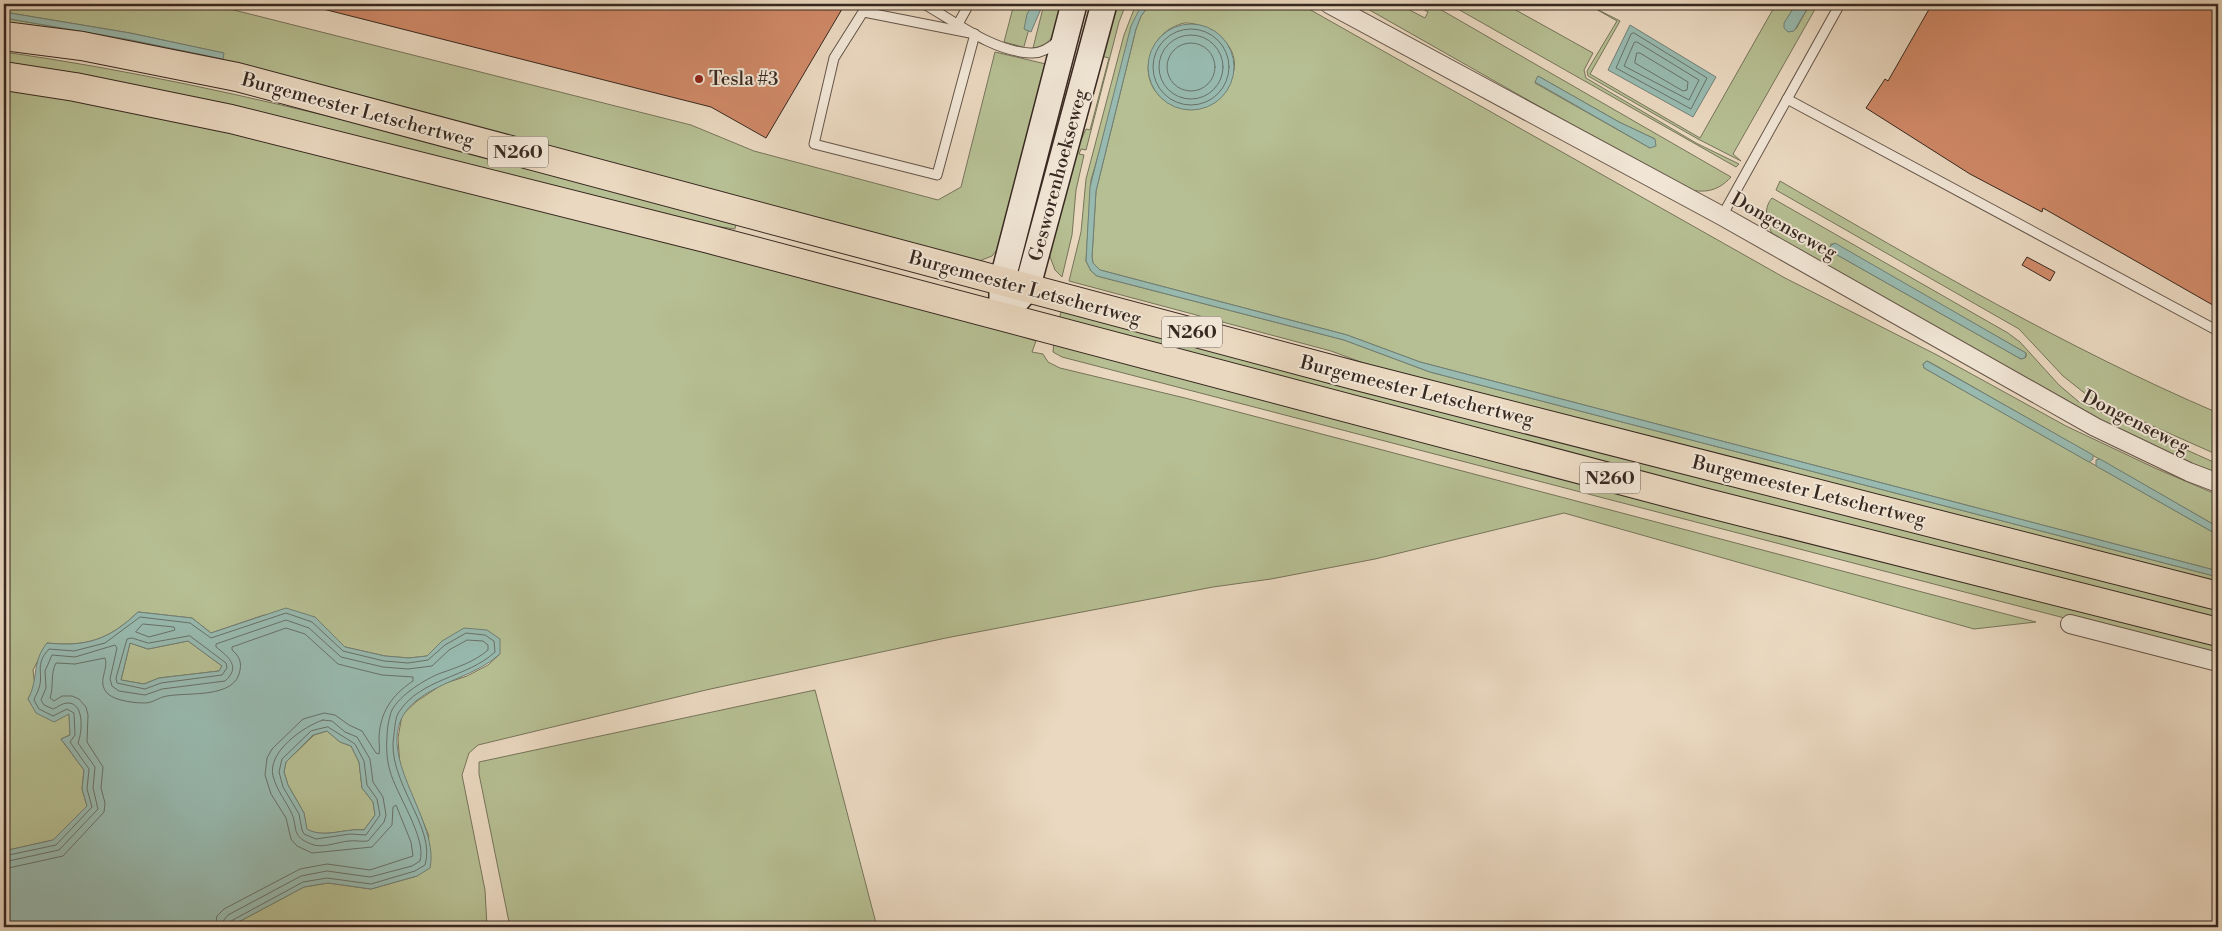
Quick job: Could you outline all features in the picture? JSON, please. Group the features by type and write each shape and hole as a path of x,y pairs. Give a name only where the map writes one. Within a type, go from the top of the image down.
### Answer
{"main road":[{"name":"Burgemeester Letschertweg","path":"4,36 82,46 237,77 1014,286 1357,376 2218,596"},
{"name":"Burgemeester Letschertweg","path":"4,76 75,87 231,119 709,239 1713,505 2218,632"}],"street":[{"name":"Gesworenhoekseweg","path":"1014,286 1074,4"},
{"name":"Gesworenhoekseweg","path":"1003,316 1104,4"},
{"name":"Dongenseweg","path":"1329,4 1722,216 2095,427 2188,472 2218,482"},
{"path":"2070,624 2218,662"}],"lane":[{"path":"924,4 975,34 1002,46 1031,54 1042,52 1056,43 1067,32"},
{"path":"958,24 969,4"},
{"path":"1722,216 1840,4"},
{"path":"866,8 975,34 937,175 814,144 834,58 866,8"},
{"path":"1787,100 2218,331"}],"green space":[{"path":"4,4 210,4 691,125 754,151 938,200 961,187 995,52 1050,65 1001,245 992,256 974,263 4,31 4,18 131,40 222,59 223,53 130,33 4,12"},
{"path":"1014,4 1036,4 1023,50 1023,47 1004,42"},
{"path":"1044,4 1067,4 1052,38 1047,43 1033,48"},
{"path":"1111,4 1126,4 1119,22 1086,150 1081,149 1079,154 1084,155 1076,190 1072,235 1062,277 1055,270 1049,254 1069,167 1086,129 1090,130 1109,58 1097,55"},
{"path":"1136,4 1142,4 1091,180 1086,261 1091,271 1097,276 1344,340 1430,372 2218,577 2218,590 1407,379 1331,351 1069,281 1081,232 1086,179 1124,35"},
{"path":"1150,4 1300,4 1785,278 1937,355 2066,426 2157,469 2218,495 2218,527 1933,364 1927,361 1923,364 1924,368 2218,535 2218,571 1420,362 1347,335 1100,270 1093,263 1092,257 1096,191 1136,29 1141,16","holes":["1184,23 1202,26 1220,36 1232,51 1234,70 1228,84 1216,99 1202,108 1187,109 1172,105 1159,96 1151,83 1148,67 1155,44 1161,36 1169,29"]},
{"path":"1359,4 1398,4 1425,18 1428,12 1414,4 1431,4 1731,177 1720,186 1708,191 1695,191 1681,187","holes":["1538,76 1619,122 1655,139 1650,148 1535,83"]},
{"path":"1449,4 1505,4 1593,53 1584,70 1586,78 1696,143 1739,164 1736,167"},
{"path":"1587,4 1620,21 1590,74 1700,138 1776,4 1796,4 1785,23 1796,29 1810,4 1818,4 1733,154 1741,161 1698,139 1588,76 1587,71 1617,21"},
{"path":"4,52 97,67 189,85 372,127 736,223 735,229 659,218 4,64"},
{"path":"4,84 163,114 1021,331 1020,336 1036,341 1032,352 1043,354 1048,362 1060,368 1185,398 2036,622 1974,629 1564,513 1375,559 1271,579 1213,587 946,638 706,690 478,745 469,753 462,775 485,890 487,927 229,927 304,887 328,883 371,889 417,876 429,836 400,767 398,738 402,715 417,701 443,684 467,676 488,665 500,654 442,641 427,656 409,658 385,656 345,647 315,617 264,615 211,633 192,618 138,612 117,629 96,640 74,644 47,643 33,670 35,686 28,699 69,713 70,735 61,739 84,770 82,789 87,806 53,840 4,851"},
{"path":"1780,181 1941,274 2050,333 2161,388 2218,413 2218,455 2092,399 2063,376 2019,329 1776,190"},
{"path":"1772,198 2008,333 2020,342 2059,385 2079,402 2218,464 2218,475 2096,420 1775,238 1770,229 1766,213","holes":["1831,244 1835,244 2026,353 2026,357 2021,359 1832,252"]},
{"path":"1062,308 2218,610 2218,624 1059,320"},
{"path":"1054,340 2218,644 2218,658 1062,357 1053,352"},
{"path":"188,641 222,666 219,671 159,678 144,684 121,680 130,643 148,649"},
{"path":"815,690 877,927 510,927 479,774 479,762"},
{"path":"327,731 340,742 351,746 359,762 362,788 373,802 375,815 364,830 320,833 306,829 304,813 288,785 284,772 286,762 314,735"}],"water":[{"path":"1033,4 1043,4 1031,32 1024,29 1027,14"},
{"path":"1142,4 1150,4 1141,16 1136,29 1096,191 1092,257 1093,263 1100,270 1347,335 1420,362 2218,571 2218,577 1430,372 1344,340 1097,276 1091,271 1086,261 1090,187 1131,26"},
{"path":"1796,4 1810,4 1794,31 1788,32 1784,28 1784,23"},
{"path":"4,12 130,33 224,53 223,59 131,40 4,18"},
{"path":"1191,24 1207,27 1215,31 1227,43 1231,51 1234,67 1231,83 1227,91 1215,103 1207,107 1191,110 1175,107 1167,103 1155,91 1151,83 1148,67 1151,51 1155,43 1167,31 1175,27"},
{"path":"1630,25 1716,77 1693,117 1608,70"},
{"path":"1538,76 1619,122 1655,139 1656,146 1650,148 1535,82"},
{"path":"1835,243 2026,353 2025,358 2021,359 1832,252 1830,246"},
{"path":"1927,361 2093,455 2093,459 2089,462 1924,368 1923,364"},
{"path":"2100,459 2218,527 2218,535 2096,466 2096,460"},
{"path":"286,608 315,617 345,647 385,656 409,658 427,656 442,641 464,628 487,630 500,639 500,654 480,668 427,693 417,700 402,718 397,738 399,759 425,826 430,848 430,868 417,876 371,889 328,883 304,887 229,927 4,927 4,851 53,840 87,806 82,789 84,770 61,739 70,735 69,714 54,722 36,713 28,699 42,650 47,643 74,644 96,640 117,629 138,612 192,618 211,633","holes":["188,641 222,666 219,671 159,678 144,684 121,680 130,643 148,649","327,731 340,742 351,746 359,762 362,788 373,802 375,815 364,830 320,833 307,829 304,813 288,785 284,772 286,762 313,735"]}],"building":[{"name":"Tesla #3","path":"312,4 845,4 766,138 711,107 319,8"},
{"path":"1932,4 2218,4 2218,308 2043,208 2042,212 1970,174 1866,108 1885,79 1888,81"},
{"path":"2027,257 2055,272 2050,281 2022,265"}],"place":[{"name":"Tesla #3","path":"699,79"}]}
